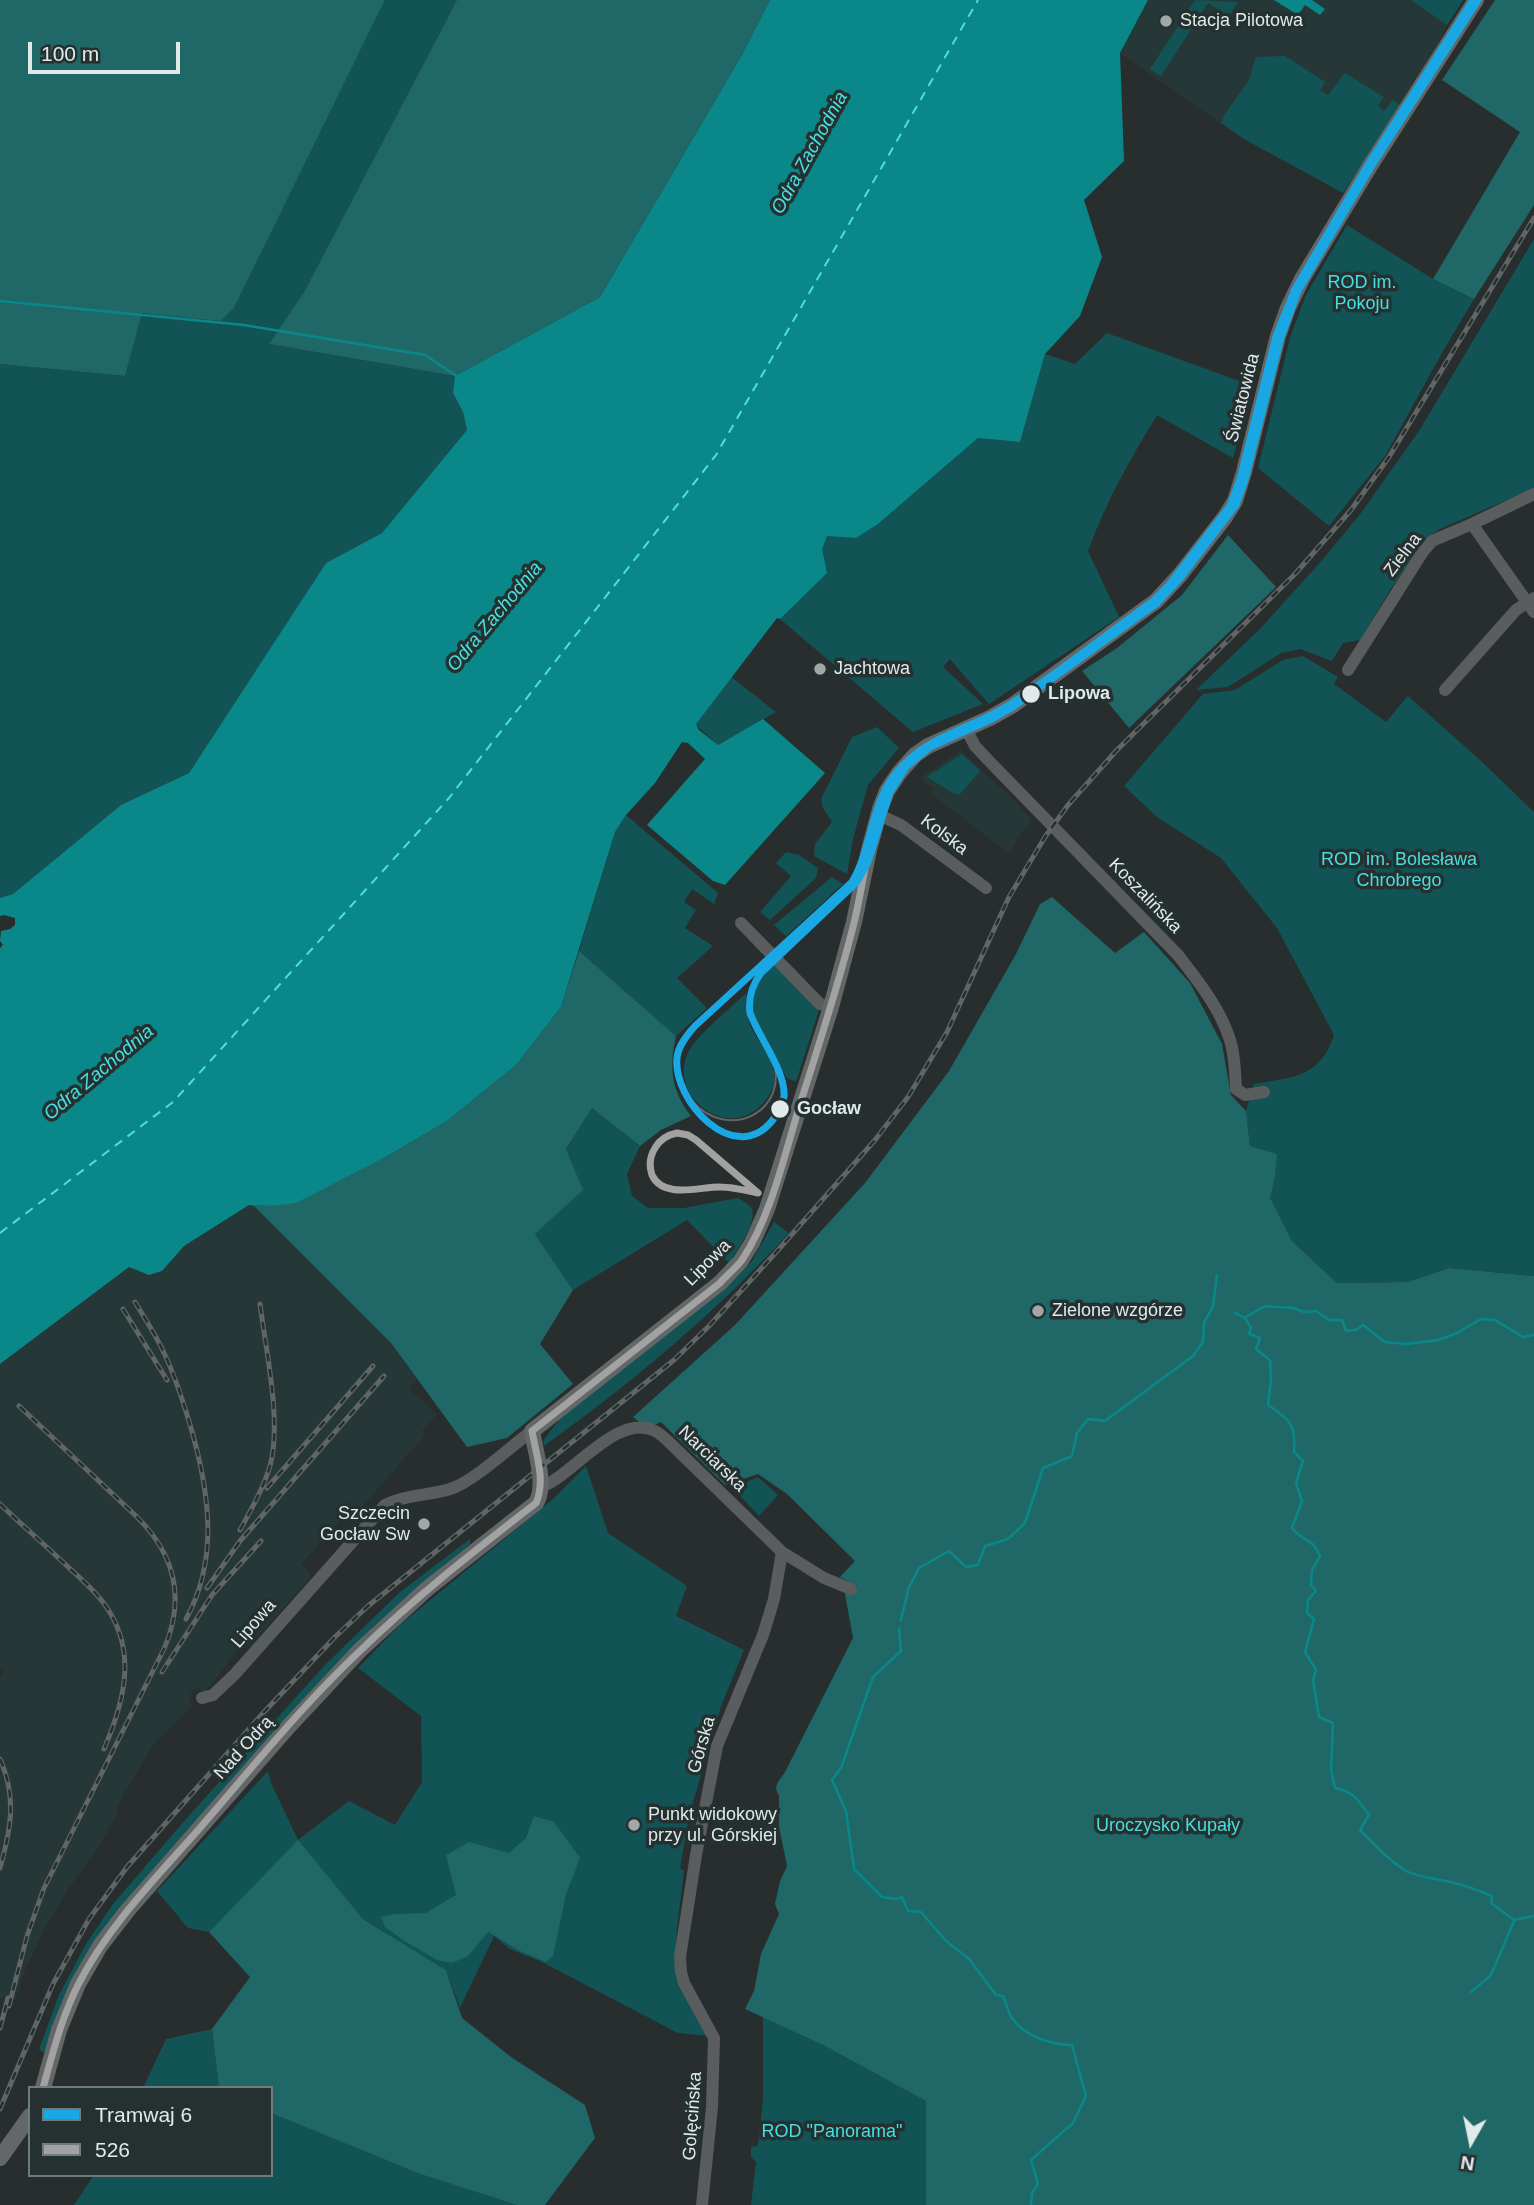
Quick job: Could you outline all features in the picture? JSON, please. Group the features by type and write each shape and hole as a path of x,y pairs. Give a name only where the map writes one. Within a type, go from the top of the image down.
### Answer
{"street":[{"name":"Światowida","path":"966,729 1005,710 1156,601 1229,512 1241,483 1278,336 1297,289 1370,166 1476,0"},
{"name":"Zielna","path":"1348,670 1432,541 1534,494"},
{"path":"1445,690 1516,610 1532,604 1472,524"},
{"name":"Lipowa","path":"202,1699 213,1695 235,1674 385,1505 394,1500 453,1488 472,1476 716,1286 744,1258 767,1209 831,1007 879,815 891,784 912,758 928,746 966,729"},
{"name":"Koszalińska","path":"966,729 975,746 1178,955 1223,1022 1231,1042 1236,1089 1245,1095 1264,1092"},
{"name":"Kolska","path":"879,815 901,825 986,888"},
{"path":"741,923 820,1004 831,1007"},
{"name":"Narciarska","path":"541,1487 555,1481 615,1433 647,1428 672,1445 782,1552 824,1578 851,1589"},
{"path":"532,1431 541,1487"},
{"name":"Nad Odrą","path":"44,2086 60,2030 78,1984 100,1946 127,1910 348,1662 412,1601 534,1505 540,1496 541,1487"},
{"name":"Górska","path":"711,2031 684,1983 681,1972 683,1937 717,1746 763,1635 774,1599 782,1552"},
{"name":"Golęcińska","path":"702,2205 713,2094 715,2046 711,2031"},
{"path":"0,2158 28,2119"}],"shaded area":[{"path":"1148,0 1463,0 1447,25 1425,70 1343,193 1244,139 1120,53"},
{"path":"961,751 1014,800 1032,821 1017,838 1010,854 930,793 933,788 920,778"},
{"path":"249,1205 255,1207 391,1343 417,1380 409,1389 437,1414 422,1431 425,1435 353,1517 347,1513 301,1564 312,1575 249,1647 243,1643 204,1693 198,1688 192,1690 189,1702 196,1705 191,1706 155,1742 117,1806 117,1815 46,1926 27,1965 15,2000 0,1998 0,1677 4,1670 0,1666 0,1364 129,1267 149,1275 162,1271 184,1246"}],"green space":[{"path":"0,0 385,0 234,308 221,321 142,313 125,376 0,364"},
{"path":"385,0 457,0 304,292 269,344 455,376 453,393 463,412 467,430 382,533 326,563 189,773 121,805 13,894 0,898 0,364 125,376 141,312 221,321 234,308"},
{"path":"457,0 770,0 743,53 600,297 455,376 269,344 304,292"},
{"path":"1195,0 1238,2 1229,16 1208,3 1161,76 1150,69"},
{"path":"1411,0 1463,0 1447,25"},
{"path":"1495,0 1534,0 1534,205 1474,299 1433,279 1520,132 1442,80"},
{"path":"1285,56 1325,82 1320,90 1328,95 1345,73 1384,97 1378,106 1384,111 1393,100 1401,106 1343,193 1244,139 1221,123 1249,80 1256,57"},
{"name":"ROD im. Pokoju","path":"1347,225 1433,279 1474,299 1385,456 1329,526 1258,468 1290,338 1306,295"},
{"path":"1534,239 1534,488 1440,529 1425,539 1360,640 1343,643 1332,661 1300,649 1281,653 1228,687 1196,690 1260,629 1361,513 1419,431"},
{"path":"1107,333 1253,386 1233,458 1157,415 1119,481 1088,551 1119,617 989,704 950,659 943,667 983,704 913,732 780,619 793,605 827,535 856,538 878,524 978,438 1020,442 1045,354 1075,364"},
{"path":"1228,535 1276,587 1129,728 1082,671 1117,648 1182,595"},
{"name":"ROD im. Bolesława Chrobrego","path":"1303,656 1338,677 1334,684 1386,722 1408,696 1534,812 1534,1276 1449,1268 1408,1282 1337,1283 1292,1241 1269,1198 1275,1177 1250,1146 1246,1111 1254,1084 1293,1077 1313,1068 1328,1049 1334,1035 1277,928 1221,858 1157,817 1124,786 1203,694 1235,690 1283,660"},
{"path":"730,676 776,712 718,745 695,724"},
{"path":"877,727 899,748 868,785 853,839 847,874 814,856 815,844 832,822 821,799 852,737"},
{"path":"962,754 980,771 960,794 955,794 927,777"},
{"path":"626,815 718,893 714,904 692,889 684,902 696,910 685,928 713,946 677,978 707,1008 676,1036 579,951 615,832"},
{"path":"786,852 799,855 818,868 816,878 770,920 760,912 791,876 776,863"},
{"path":"832,877 843,884 786,936 774,925"},
{"name":"Uroczysko Kupały","path":"1052,897 1115,953 1144,932 1190,983 1222,1044 1231,1095 1246,1111 1250,1146 1277,1154 1270,1198 1292,1241 1337,1283 1408,1282 1449,1268 1534,1276 1534,2205 926,2205 926,2101 825,2046 745,2009 754,1991 761,1954 779,1914 775,1904 780,1881 787,1866 779,1827 777,1786 853,1638 845,1594 857,1586 840,1577 855,1561 787,1494 758,1474 725,1485 661,1422 647,1428 633,1417 735,1325 865,1183 949,1071 1016,954 1040,904"},
{"path":"579,951 676,1036 673,1078 679,1097 691,1116 661,1130 640,1146 592,1108 566,1149 583,1190 535,1234 573,1290 540,1344 573,1384 507,1438 467,1447 391,1343 250,1205 270,1206 389,1155 447,1121 516,1065 561,1007"},
{"path":"774,963 819,1010 796,1082 787,1078 754,1018 753,992 758,980"},
{"path":"746,993 749,1021 773,1068 773,1086 764,1102 750,1114 735,1118 720,1116 706,1110 694,1100 684,1071 687,1055 705,1031"},
{"path":"592,1108 640,1146 627,1174 632,1196 648,1208 684,1208 738,1198 751,1207 753,1215 749,1229 729,1263 687,1220 573,1290 535,1234 582,1190 566,1149"},
{"path":"774,1222 789,1233 761,1263 641,1372 544,1446 543,1441 563,1415 737,1277 752,1261"},
{"path":"586,1466 608,1533 687,1586 676,1616 744,1650 721,1706 689,1816 680,1868 684,1871 675,1975 708,2036 678,2033 540,1961 510,1949 494,1936 460,2008 446,1970 363,1919 298,1841 209,1932 188,1928 157,1891 268,1771 298,1840 349,1801 395,1825 422,1782 421,1716 358,1668 400,1625 553,1499"},
{"path":"758,1477 778,1495 759,1516 733,1488"},
{"path":"470,1539 470,1544 374,1626 141,1886 45,2054 39,2049 59,1995 86,1944 113,1904 327,1663 400,1592"},
{"path":"534,1816 554,1822 580,1858 566,1894 553,1956 546,1962 520,1951 488,1932 468,1956 452,1963 437,1960 385,1927 381,1917 426,1913 456,1895 446,1855 469,1842 509,1853 526,1838"},
{"path":"298,1840 363,1919 446,1970 462,2018 511,2057 585,2105 595,2138 545,2205 517,2205 420,2174 273,2114 273,2086 219,2086 212,2029 250,1977 209,1932"},
{"name":"ROD \"Panorama\"","path":"763,2017 825,2046 927,2101 926,2205 751,2205 756,2162 751,2157 751,2147 758,2146 763,2099"},
{"path":"212,2029 219,2086 144,2086 166,2039"},
{"path":"273,2114 420,2174 517,2205 74,2205 93,2177 273,2177"}],"water":[{"name":"Odra Zachodnia","path":"770,0 1148,0 1120,53 1124,161 1084,200 1102,257 1080,316 1045,354 1020,442 978,438 878,524 856,538 827,536 822,549 827,573 780,619 777,618 696,724 699,730 718,745 763,719 825,773 725,885 713,881 647,825 705,759 688,743 682,742 655,783 626,815 615,832 561,1007 516,1065 447,1121 389,1155 296,1203 249,1205 184,1246 162,1271 149,1275 129,1267 0,1364 0,948 3,945 0,941 1,931 15,925 15,918 0,916 0,898 13,894 121,805 189,773 326,563 382,533 467,430 463,412 453,393 455,376 600,297 743,53"},
{"path":"1274,0 1312,0 1325,9 1320,15 1305,5 1298,15"}],"waterway":[{"path":"0,301 244,325 425,355 458,377"},
{"path":"901,1620 909,1587 919,1568 949,1551 966,1567 978,1565 985,1546 1008,1539 1025,1523 1043,1468 1072,1456 1077,1433 1088,1419 1105,1421 1193,1356 1203,1342 1204,1323 1213,1306 1217,1275"},
{"path":"1246,1317 1265,1306 1293,1308 1304,1312 1316,1311 1329,1320 1342,1320 1346,1331 1356,1330 1363,1325 1385,1342 1407,1344 1439,1340 1481,1319 1495,1320 1523,1337 1534,1335"},
{"path":"1235,1313 1245,1318 1251,1328 1249,1334 1260,1338 1256,1349 1270,1360 1268,1405 1290,1424 1294,1435 1294,1452 1303,1461 1296,1483 1302,1501 1292,1528 1311,1543 1320,1556 1312,1570 1311,1585 1316,1591 1308,1600 1307,1613 1314,1619 1305,1652 1316,1670 1313,1680 1319,1717 1333,1723 1331,1770 1335,1788 1351,1794 1359,1801 1369,1815 1360,1830 1387,1857 1406,1871 1492,1896 1491,1903 1514,1920 1534,1916"},
{"path":"899,1628 901,1651 873,1677 841,1768 832,1780 846,1811 854,1869 882,1897 902,1897 908,1911 921,1912 945,1940 969,1959 996,1995 1003,1996 1012,2018 1023,2030 1047,2041 1072,2045 1086,2096 1073,2123 1031,2160 1038,2184 1032,2193 1031,2205"},
{"path":"1471,1992 1491,1975 1514,1921"}],"ferry route":[{"path":"0,1233 173,1102 449,798 716,455 978,0"}],"tram line":[{"name":"6","path":"1473,0 1368,165 1295,289 1276,336 1240,479 1230,506 1169,585 1153,601 1028,693 995,713 921,750 896,773 881,798 864,855 852,882 695,1026 681,1045 677,1058 678,1075 695,1109 709,1123 724,1133 741,1137 757,1133 772,1121 780,1110 784,1097 781,1076 750,1013 753,987 761,973 857,882 868,862 890,792 906,767 930,747 1013,707 1156,604 1182,576 1236,505 1245,480 1281,337 1298,291 1371,167 1478,0"},
{"path":"692,1101 707,1114 723,1120 739,1120 754,1115 765,1105 773,1092 776,1076 772,1057"}],"railway":[{"path":"0,2109 53,1984 89,1919 127,1867 264,1712 368,1606 674,1360 709,1326 875,1140 908,1097 947,1032 1009,897 1045,837 1068,805 1117,750 1295,574 1351,510 1389,457 1534,218"},
{"path":"135,1302 161,1346 177,1383 204,1482 207,1552 196,1597 186,1619"},
{"path":"240,1530 264,1483 273,1448 274,1408 260,1304"},
{"path":"123,1309 167,1380"},
{"path":"267,1488 373,1366"},
{"path":"207,1588 240,1541 384,1376"},
{"path":"9,2006 27,1936 44,1888 164,1649 171,1630 175,1595 168,1561 149,1531 19,1406"},
{"path":"0,1504 90,1587 113,1618 121,1636 125,1673 123,1692 104,1749"},
{"path":"162,1672 212,1595 261,1541"},
{"path":"0,1759 9,1787 10,1800 7,1840 0,1868"},
{"path":"0,2028 8,1998"}],"transit line":[{"name":"526","path":"532,1431 720,1283 742,1260 762,1223 777,1183 842,968 872,834 879,812 899,773 919,752 1013,705 1156,601 1225,517 1235,501 1244,472 1278,336 1302,279 1476,0"},
{"name":"526","path":"677,1133 696,1140 758,1193 724,1187 682,1190 664,1187 657,1182 651,1172 652,1154 662,1140 677,1133"},
{"name":"526","path":"44,2086 63,2021 79,1983 104,1941 134,1903 340,1670 425,1592 536,1503 540,1476 532,1431"}],"place":[{"name":"Stacja Pilotowa","path":"1166,21"},
{"name":"Jachtowa","path":"820,669"},
{"name":"Lipowa","path":"1031,694"},
{"name":"Gocław","path":"780,1109"},
{"name":"Zielone wzgórze","path":"1038,1311"},
{"name":"Szczecin Gocław Sw","path":"424,1524"},
{"name":"Punkt widokowy przy ul. Górskiej","path":"634,1825"}]}
